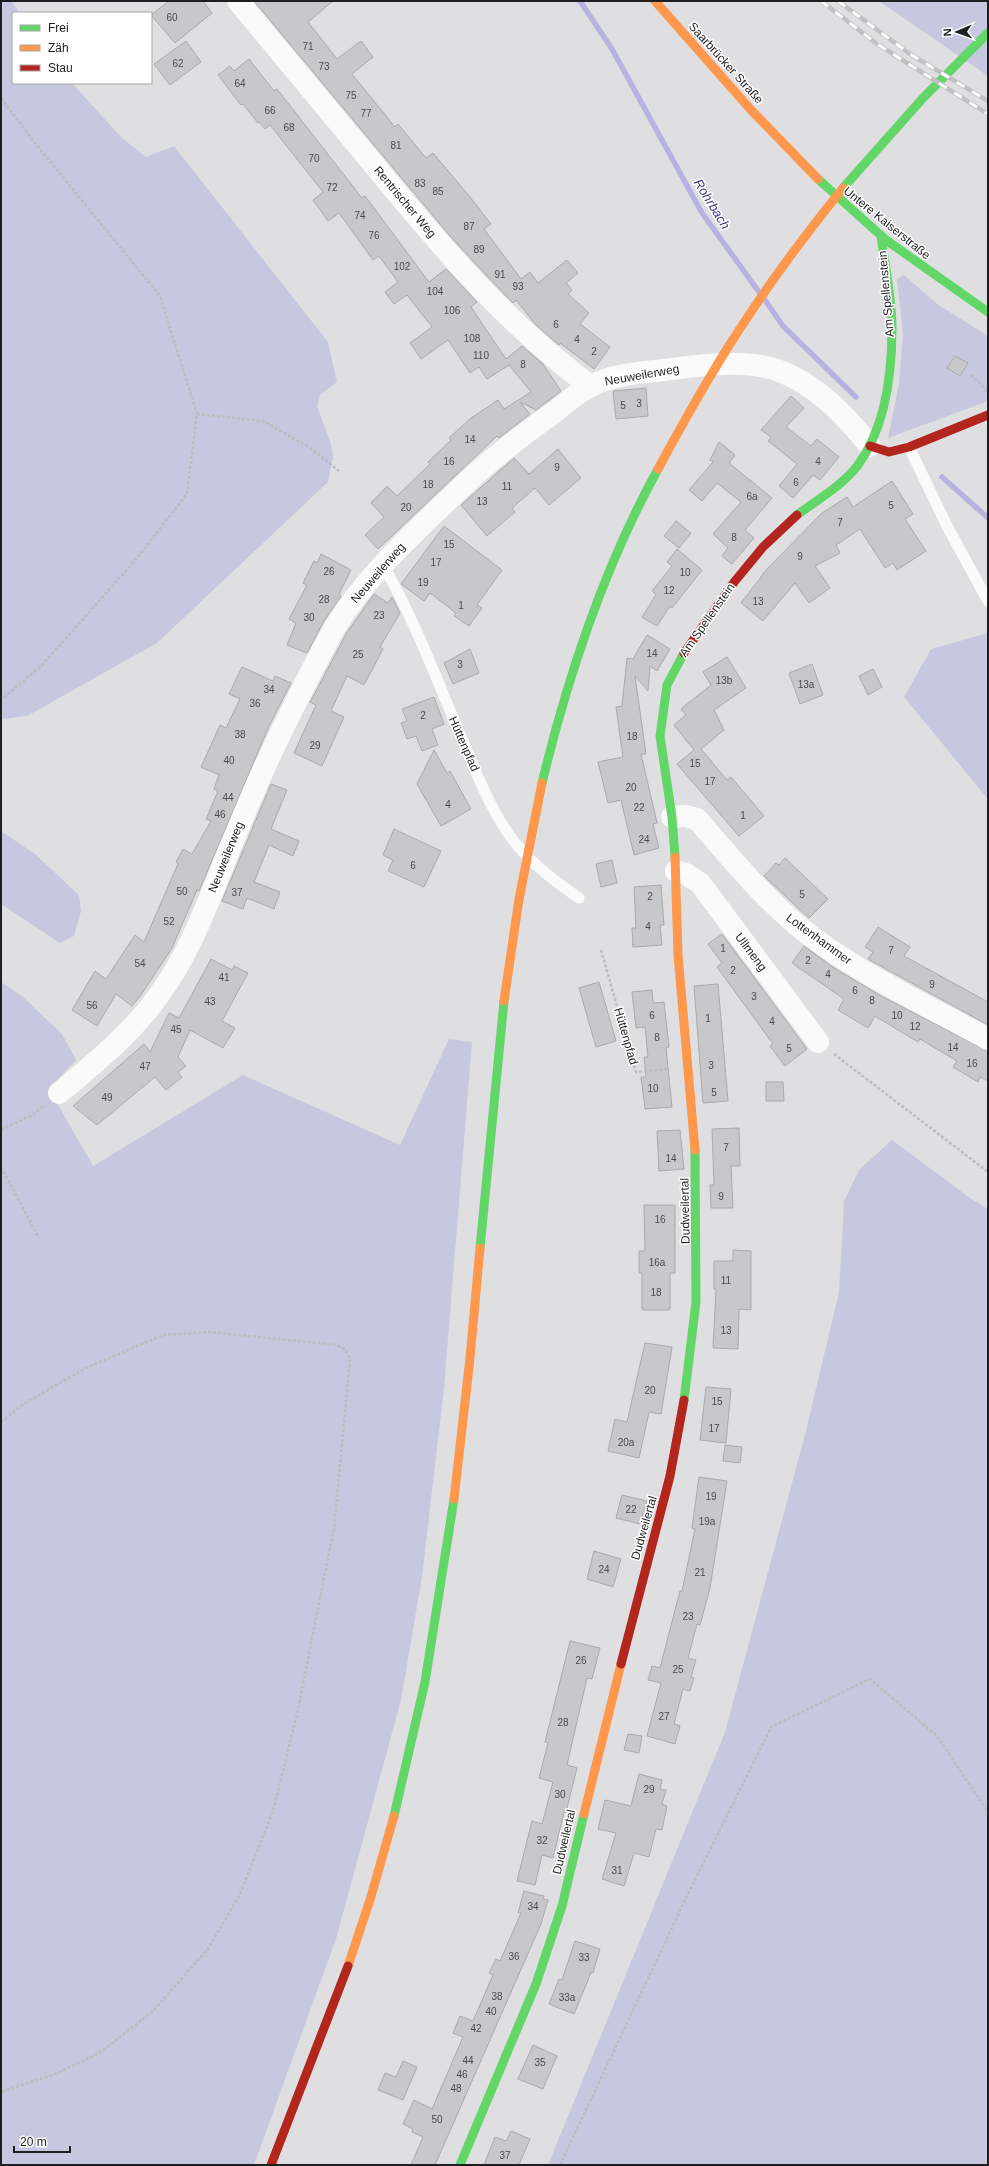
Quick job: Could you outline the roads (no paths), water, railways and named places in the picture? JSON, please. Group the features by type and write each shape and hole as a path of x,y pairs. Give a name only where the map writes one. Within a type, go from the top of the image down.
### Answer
{"main road":[{"name":"Saarbrücker Straße","path":"654,1 781,141"},
{"path":"271,2165 320,2044 382,1861 413,1739 423,1688 454,1499 465,1404 497,1054 513,934 530,839 554,737 582,645 612,568 637,510 664,458 719,362 784,264 869,156 988,33"},
{"name":"Untere Kaiserstraße","path":"781,141 832,192 881,235 936,277 988,312"},
{"name":"Am Spellenstein","path":"676,871 672,817 660,736 662,711 667,686 677,664 690,642 763,547 794,517 841,482 857,466 870,446 881,412 888,380 892,328 881,235"},
{"path":"870,446 890,452 909,447 966,422 988,415"},
{"name":"Dudweilertal","path":"460,2165 549,1949 562,1906 637,1597 670,1476 683,1412 696,1302 696,1168 678,955 676,871"}],"street":[{"name":"Rentrischer Weg","path":"238,1 464,272 524,333 556,361 590,386"},
{"name":"Neuweilerweg","path":"59,1093 101,1058 144,1015 174,974 195,933 266,762 317,661 352,602 383,564 483,467 590,386 620,377 688,367 738,365 776,370 798,380 820,395 853,424 870,446"},
{"name":"Lottenhammer","path":"672,817 685,816 697,819 765,896 798,926 859,968 988,1039"},
{"name":"Ullmeng","path":"676,871 686,874 700,883 818,1042"}],"lane":[{"path":"909,447 947,526 988,601"},
{"name":"Hüttenpfad","path":"383,564 401,597 496,814 508,834 535,863 579,898"}],"waterway":[{"name":"Rohrbach","path":"580,1 612,49 702,213 759,292"},
{"name":"Rohrbach","path":"765,300 783,326 856,397"},
{"name":"Rohrbach","path":"942,477 988,518"}],"railway":[{"path":"821,1 877,44 988,114"},
{"path":"838,1 910,54 988,101"}]}
